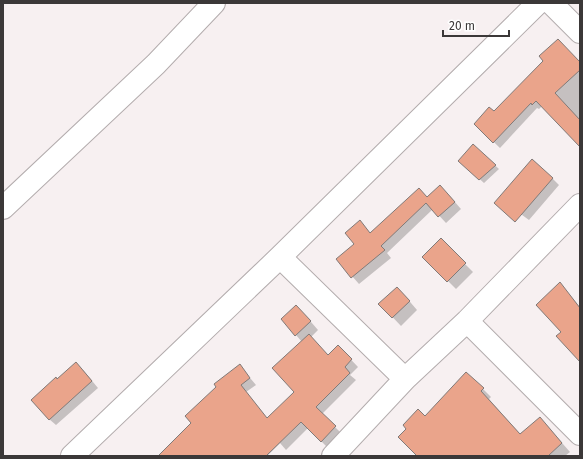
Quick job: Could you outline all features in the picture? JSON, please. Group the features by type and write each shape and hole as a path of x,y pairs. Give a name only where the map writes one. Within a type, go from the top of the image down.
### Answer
{"street":[{"path":"3,208 156,64 214,3"},
{"path":"72,456 280,257 538,3"},
{"path":"551,3 580,32"},
{"path":"342,453 405,379 466,321 580,205"},
{"path":"280,257 405,379"},
{"path":"466,321 580,434"}],"building":[{"path":"558,39 580,62 580,70 555,93 580,120 580,147 536,101 532,105 531,103 493,143 474,124 489,107 494,111 543,61 539,56"},
{"path":"473,144 496,165 479,180 458,161"},
{"path":"532,159 553,178 515,222 494,203"},
{"path":"440,185 455,202 438,217 426,203 381,246 385,250 351,278 336,259 354,244 345,233 360,220 370,233 419,188 427,197"},
{"path":"441,238 466,263 447,282 422,257"},
{"path":"560,282 580,308 580,362 556,336 561,332 536,305"},
{"path":"397,287 410,301 392,318 378,304"},
{"path":"296,305 311,321 295,336 281,319"},
{"path":"309,334 328,355 338,345 352,359 345,367 350,373 316,407 336,426 321,442 301,422 266,456 158,456 191,423 185,416 216,387 214,384 240,364 250,378 241,385 267,418 294,392 272,368"},
{"path":"76,362 92,381 49,420 31,400 56,377 57,379"},
{"path":"466,372 484,388 481,391 520,434 540,417 562,443 548,456 417,456 398,437 406,429 403,425 418,409 425,416"}]}
